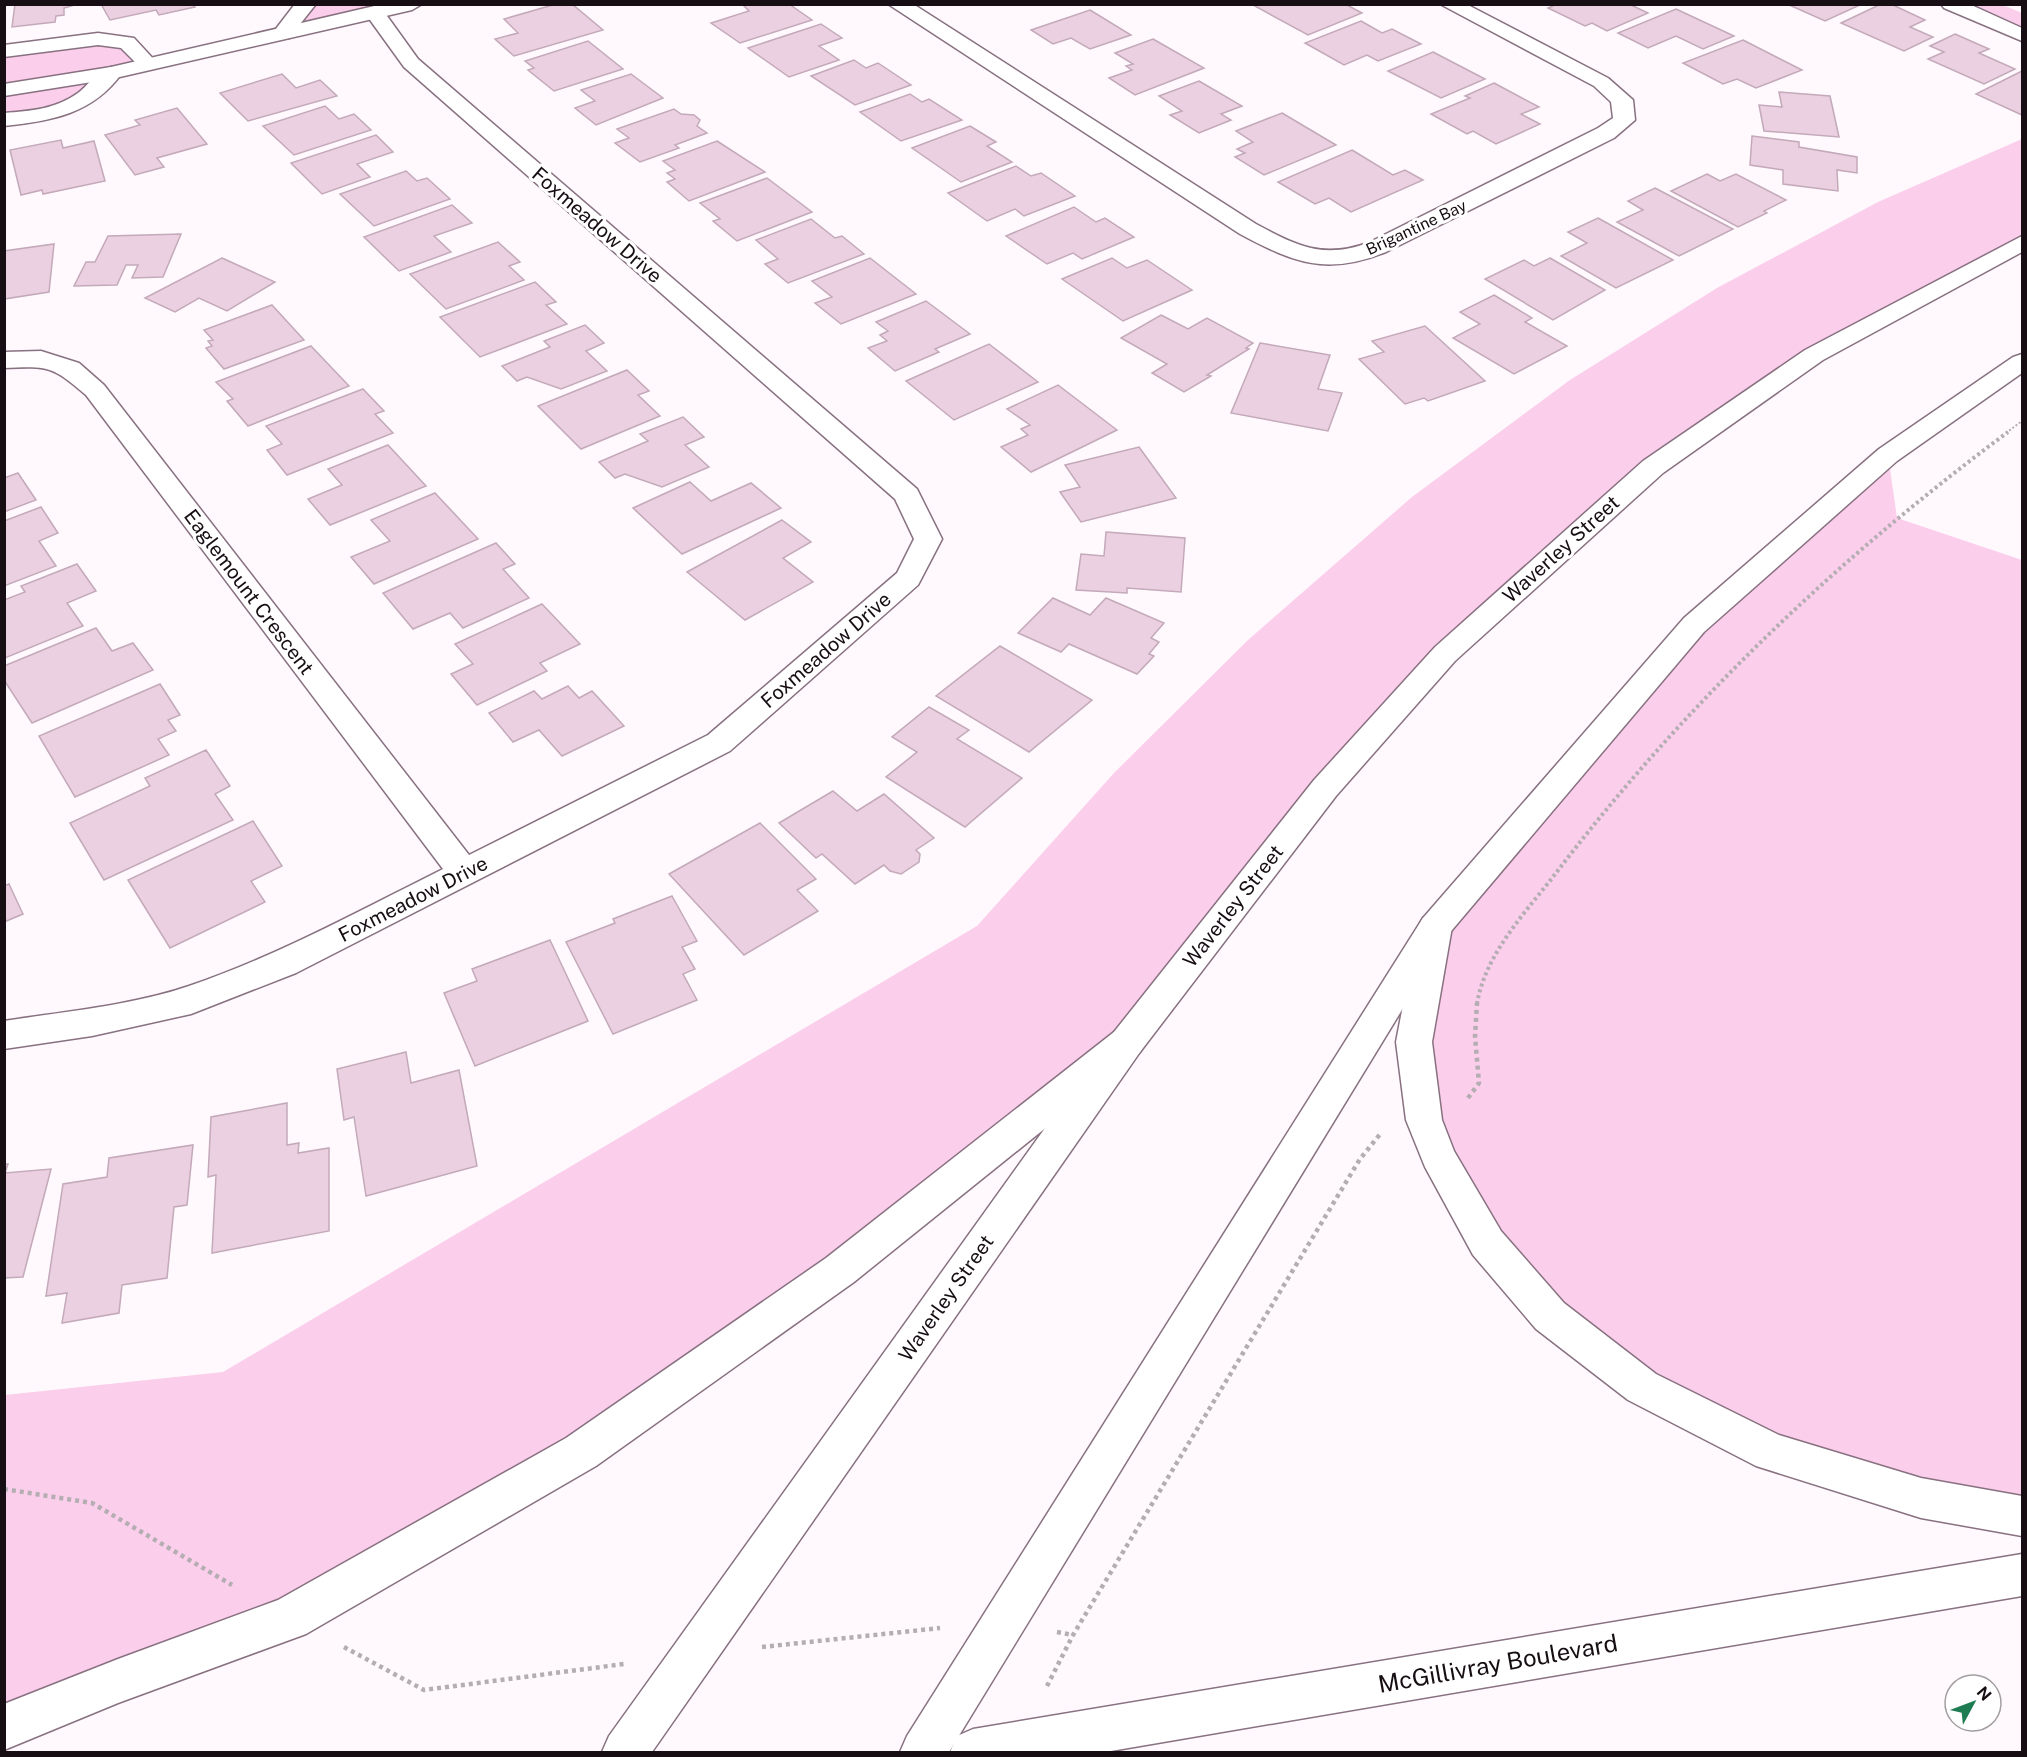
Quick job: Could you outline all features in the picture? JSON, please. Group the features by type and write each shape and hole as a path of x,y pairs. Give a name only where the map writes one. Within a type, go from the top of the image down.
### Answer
{"main road":[{"path":"282,34 306,4"},
{"path":"4,90 111,73 412,4"},
{"name":"Brigantine Bay","path":"898,4 1248,229 1285,248 1319,258 1347,258 1378,247 1606,132 1624,120 1622,100 1601,82 1450,4"},
{"path":"1951,4 2022,35"},
{"name":"Foxmeadow Drive","path":"4,1035 92,1023 191,1000 284,964 719,743 908,578 927,539 907,495 411,63 375,13"},
{"path":"4,51 99,39 127,42 148,64"},
{"path":"4,120 46,115 75,107 92,95 111,73"},
{"name":"Waverley Street","path":"625,1752 1127,1042 1325,788 1445,654 1653,467 1814,355 2022,243"},
{"name":"Eaglemount Crescent","path":"4,360 41,359 70,368 95,390 464,873"},
{"path":"923,1752 1435,927 1694,625 1888,455 2022,362"},
{"path":"1435,927 1414,1042 1424,1120 1438,1156 1487,1243 1550,1316 1642,1387 1771,1452 1921,1498 2022,1516"},
{"path":"4,1727 118,1681 290,1618 581,1452 840,1270 1127,1042"},
{"name":"McGillivray Boulevard","path":"973,1752 2022,1575"}],"path":[{"path":"1479,1083 1474,1029 1481,990 1498,951 1612,800 1751,648 1821,580 1935,485 2022,421"},
{"path":"1073,1635 1360,1159 1385,1129"},
{"path":"4,1489 92,1503 290,1618"}],"shaded area":[{"path":"306,5 412,5 282,34"},
{"path":"1967,5 2003,5 2022,13 2022,28"},
{"path":"127,42 148,64 111,73 92,95 58,104 5,113 4,51"},
{"path":"2022,139 2022,243 1814,355 1653,467 1445,654 1127,1042 840,1270 290,1618 5,1727 5,1395 223,1372 977,926 1114,773 1248,640 1412,497 1570,380 1717,288 1878,202"},
{"path":"1888,455 1897,518 2022,560 2022,1516 1921,1498 1771,1452 1550,1316 1424,1120 1435,927 1694,625"}],"building":[{"path":"15,4 78,4 64,8 64,15 56,16 55,22 12,27"},
{"path":"101,4 193,4 195,7 159,15 156,10 110,20"},
{"path":"556,4 572,4 603,30 514,56 495,39 518,33 504,19"},
{"path":"742,4 789,4 812,20 740,43 711,23 749,11"},
{"path":"1345,4 1362,13 1308,35 1253,5"},
{"path":"1557,4 1629,4 1648,13 1607,31 1592,23 1585,26 1548,8"},
{"path":"1787,4 1862,4 1825,21"},
{"path":"1881,4 1891,4 1925,20 1910,27 1933,37 1904,51 1841,23"},
{"path":"1676,9 1734,36 1703,49 1676,36 1648,48 1618,33"},
{"path":"1090,10 1131,35 1090,49 1071,38 1053,44 1031,30"},
{"path":"1361,21 1382,33 1392,29 1421,44 1378,61 1367,55 1344,65 1305,43"},
{"path":"821,24 842,38 819,46 839,60 789,77 748,48"},
{"path":"1955,34 1989,49 1979,53 2015,69 1984,84 1928,59 1944,52 1930,46"},
{"path":"1153,39 1204,68 1135,95 1109,78 1132,70 1126,66 1133,64 1115,53"},
{"path":"1743,40 1802,70 1756,88 1737,79 1723,84 1683,63"},
{"path":"588,41 623,69 554,91 528,70 534,68 525,61"},
{"path":"1433,52 1485,79 1441,98 1388,71"},
{"path":"854,60 866,68 878,63 911,85 855,105 811,76"},
{"path":"2022,71 2022,115 1976,94"},
{"path":"282,74 296,88 320,80 337,96 248,121 220,93"},
{"path":"631,74 663,98 596,125 575,108 595,101 581,90"},
{"path":"1199,81 1242,106 1221,114 1231,120 1199,133 1170,115 1182,111 1159,96"},
{"path":"1494,83 1539,107 1521,114 1540,124 1496,144 1473,131 1467,134 1431,114 1470,98 1465,96"},
{"path":"1779,92 1830,96 1839,137 1764,131 1759,105 1782,107"},
{"path":"910,94 922,102 929,99 962,120 901,141 860,112"},
{"path":"325,106 339,119 354,114 371,130 294,155 263,126"},
{"path":"177,108 207,144 157,158 164,167 135,175 105,135 140,125 135,120"},
{"path":"674,109 681,114 694,115 700,120 697,126 707,133 675,145 679,148 640,162 615,143 629,138 617,129"},
{"path":"1282,113 1336,145 1264,175 1235,157 1245,153 1237,149 1253,142 1236,131"},
{"path":"970,126 996,142 987,146 1012,162 961,182 912,148"},
{"path":"376,135 393,152 357,164 370,177 322,194 291,163"},
{"path":"1752,136 1799,142 1799,147 1857,157 1857,173 1837,170 1838,191 1783,184 1783,170 1750,165"},
{"path":"61,140 63,148 94,141 105,181 43,194 42,190 21,195 10,150"},
{"path":"717,141 765,172 689,201 667,182 675,179 667,173 675,170 663,161"},
{"path":"1352,150 1393,175 1405,170 1423,180 1351,212 1329,198 1315,204 1278,182"},
{"path":"1016,166 1031,176 1041,173 1075,196 1024,216 1015,209 987,221 948,193"},
{"path":"406,171 417,181 427,178 450,199 374,226 340,194"},
{"path":"1707,174 1720,181 1736,174 1786,200 1764,211 1767,213 1738,227 1671,191"},
{"path":"767,178 812,212 737,241 713,221 720,219 700,203"},
{"path":"1655,188 1733,229 1679,256 1617,222 1643,210 1628,201"},
{"path":"452,205 472,223 434,236 451,252 399,271 364,237"},
{"path":"1074,207 1096,222 1105,218 1134,237 1082,259 1073,253 1047,264 1006,236"},
{"path":"1598,218 1673,260 1616,288 1561,256 1587,243 1568,232"},
{"path":"811,219 835,238 842,236 864,254 788,283 765,264 778,259 756,240"},
{"path":"181,234 163,277 132,278 138,265 126,265 117,285 74,286 86,262 95,262 108,236"},
{"path":"498,242 520,262 509,266 524,280 446,309 410,274"},
{"path":"54,244 49,292 4,299 4,251"},
{"path":"222,258 275,282 227,311 199,298 175,312 145,298"},
{"path":"870,258 916,294 841,324 815,303 832,297 812,281"},
{"path":"1112,258 1127,268 1147,260 1192,290 1123,321 1062,279"},
{"path":"1550,258 1605,290 1553,320 1485,279 1524,260 1534,266"},
{"path":"535,282 556,302 546,305 567,324 480,357 440,317"},
{"path":"1494,295 1532,318 1525,322 1567,346 1514,374 1453,338 1480,324 1460,312"},
{"path":"926,301 970,334 935,349 939,352 895,371 868,348 887,341 880,335 888,331 876,322"},
{"path":"272,305 304,340 224,369 206,348 212,346 208,341 213,340 204,330"},
{"path":"1161,315 1188,329 1207,318 1253,343 1246,348 1249,349 1207,375 1211,376 1184,392 1152,373 1167,364 1121,338"},
{"path":"585,325 604,343 586,351 607,371 561,389 527,377 517,381 502,366 550,347 544,341"},
{"path":"1425,326 1485,381 1428,401 1424,398 1405,404 1359,359 1384,352 1372,341"},
{"path":"1260,343 1330,355 1318,389 1342,393 1328,431 1231,413"},
{"path":"989,344 1038,382 954,420 906,381"},
{"path":"311,346 349,386 248,426 227,401 233,399 216,382"},
{"path":"627,370 649,391 638,395 660,416 581,449 538,406"},
{"path":"1058,385 1117,430 1031,472 1001,447 1028,435 1021,429 1030,425 1007,409"},
{"path":"363,389 384,411 375,414 393,433 287,475 267,450 282,444 266,426"},
{"path":"683,417 704,437 685,445 709,467 662,487 625,474 615,478 599,462 648,441 640,434"},
{"path":"388,445 426,486 330,525 308,499 342,485 328,469"},
{"path":"1139,447 1176,498 1081,522 1060,492 1080,487 1065,465"},
{"path":"18,473 36,500 4,512 4,478"},
{"path":"690,482 711,501 751,483 781,508 682,554 633,508"},
{"path":"435,493 478,539 374,584 351,557 390,541 371,520"},
{"path":"41,507 58,533 39,541 56,566 4,586 4,521"},
{"path":"782,520 811,542 783,558 813,582 745,620 687,572"},
{"path":"1106,532 1185,538 1181,592 1127,588 1127,593 1076,590 1081,554 1104,556"},
{"path":"496,543 515,564 503,569 529,598 463,628 450,613 413,629 383,593"},
{"path":"77,564 96,591 67,603 83,626 5,658 4,600 25,592 21,586"},
{"path":"1053,598 1090,615 1106,598 1164,623 1151,638 1159,642 1149,654 1154,656 1137,674 1069,644 1061,652 1018,633"},
{"path":"542,604 580,644 540,663 547,671 477,705 451,674 473,664 455,644"},
{"path":"96,628 112,651 133,643 153,670 32,723 4,680 4,666"},
{"path":"1000,646 1092,700 1029,752 936,696"},
{"path":"160,684 180,715 168,720 176,731 158,739 169,755 75,797 39,736"},
{"path":"568,686 579,698 592,691 624,726 562,756 539,730 513,742 489,713 534,691 542,699"},
{"path":"929,707 969,730 957,739 1022,778 965,827 886,777 917,752 892,737"},
{"path":"206,750 230,786 215,794 233,820 104,880 70,823 150,786 145,778"},
{"path":"833,791 857,811 884,794 934,838 916,850 920,854 919,862 901,874 890,871 884,865 855,884 822,854 816,858 779,823"},
{"path":"253,821 282,866 251,881 265,902 170,948 128,880"},
{"path":"760,823 816,879 797,890 818,911 744,955 669,874"},
{"path":"9,884 23,914 4,922 4,886"},
{"path":"672,896 697,941 682,947 695,969 683,974 697,1000 613,1034 566,942 615,923 613,919"},
{"path":"550,940 588,1021 475,1066 444,993 477,981 472,969"},
{"path":"406,1052 411,1083 459,1070 477,1166 366,1196 354,1117 344,1120 337,1069"},
{"path":"287,1103 287,1145 299,1143 298,1153 329,1148 329,1231 212,1253 216,1175 208,1177 211,1117"},
{"path":"193,1145 187,1205 174,1207 167,1278 122,1285 119,1313 62,1323 67,1293 46,1296 63,1184 107,1177 109,1158"},
{"path":"4,1164 8,1164 5,1173 51,1169 23,1277 4,1278"}]}
